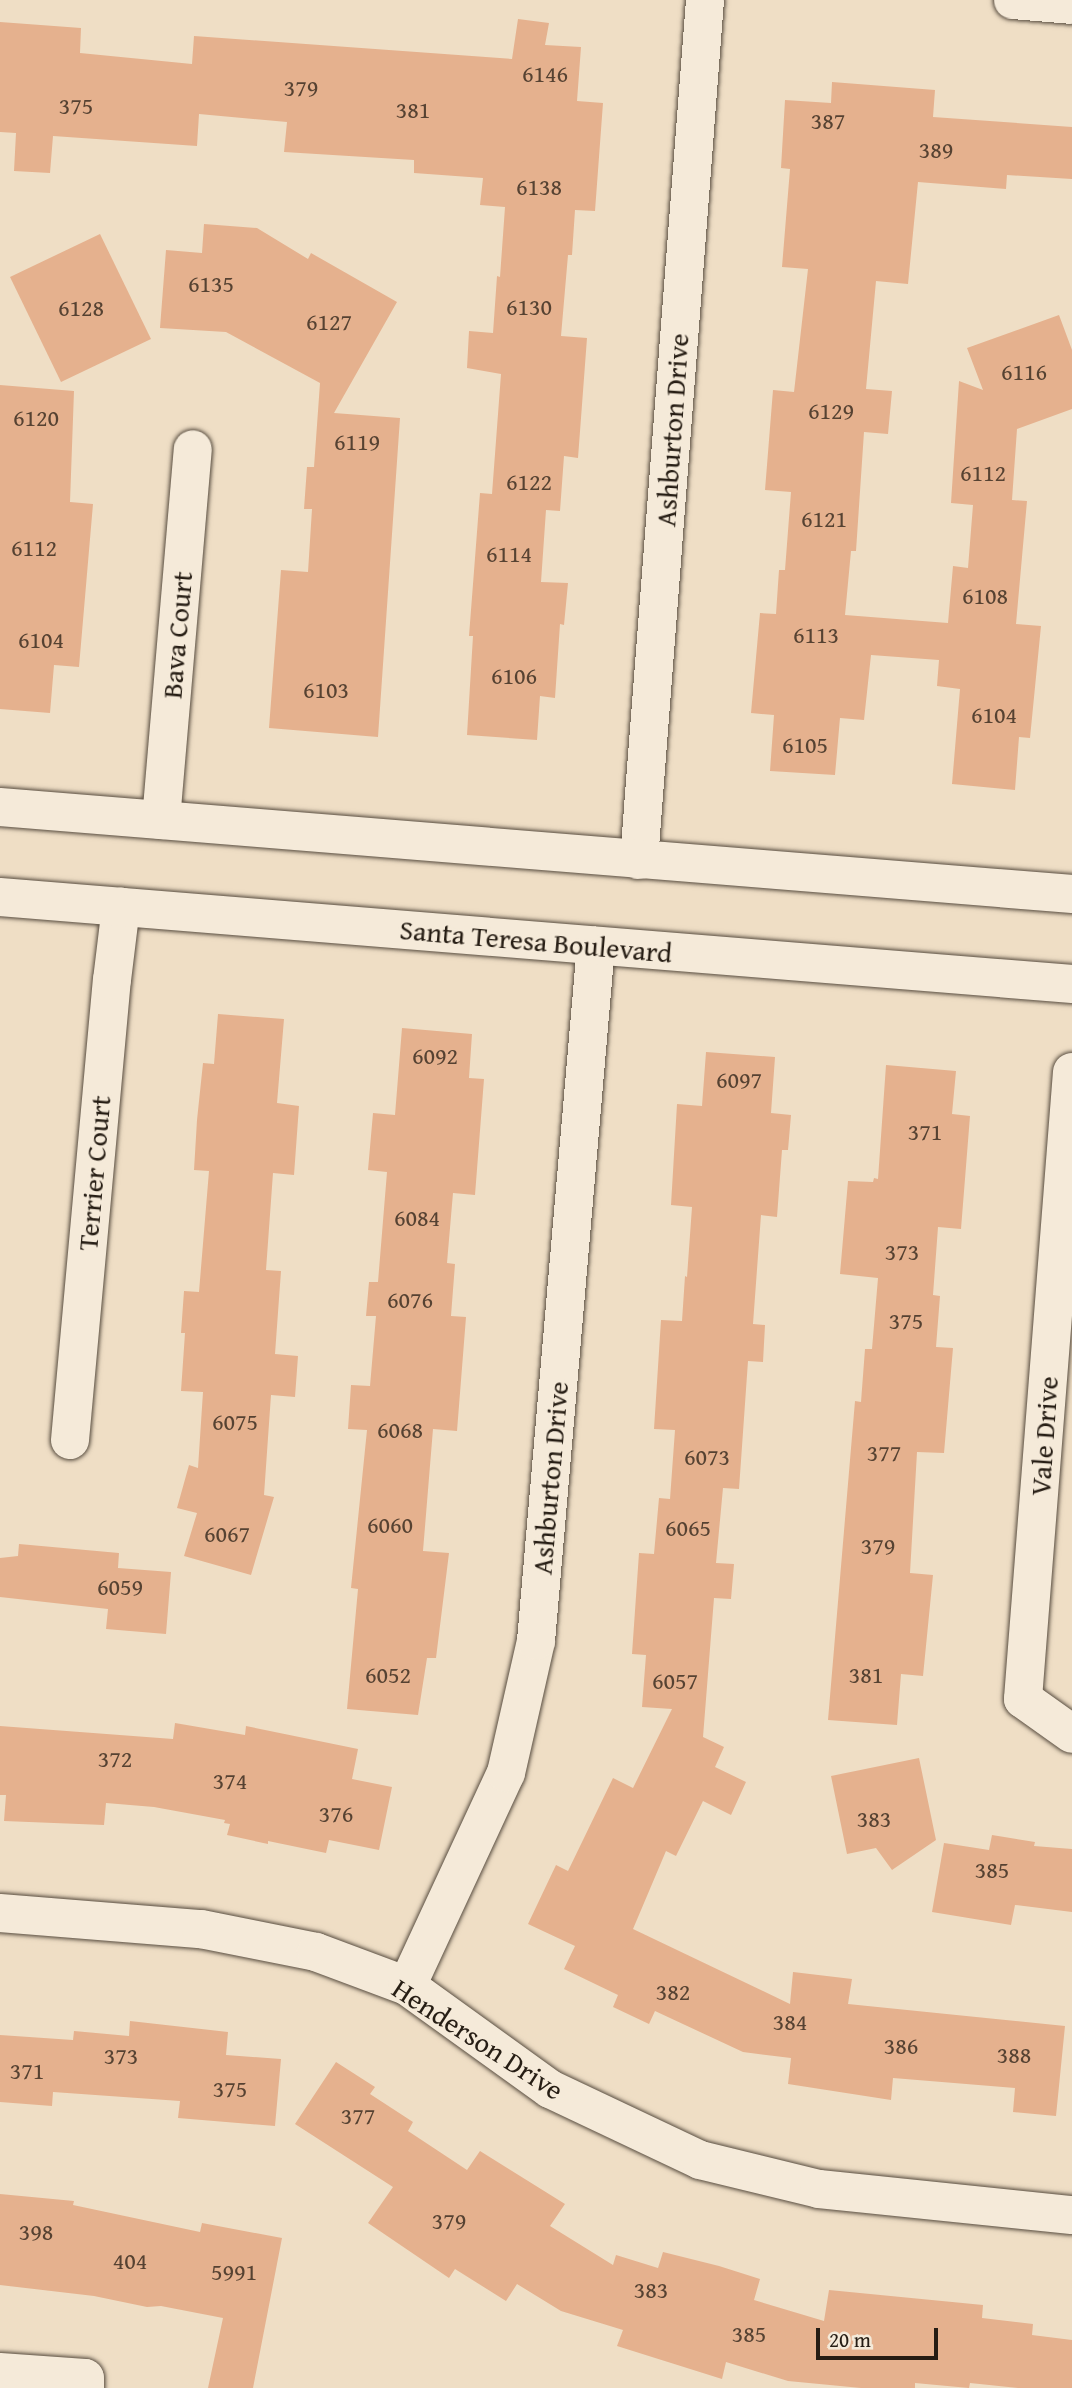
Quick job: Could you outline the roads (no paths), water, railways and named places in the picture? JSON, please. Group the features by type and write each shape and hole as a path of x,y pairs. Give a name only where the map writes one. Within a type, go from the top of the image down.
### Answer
{"street":[{"name":"Ashburton Drive","path":"639,860 705,0"},
{"path":"1013,0 1072,5"},
{"name":"Bava Court","path":"161,820 192,449"},
{"path":"0,807 1072,894"},
{"name":"Santa Teresa Boulevard","path":"0,897 1072,984"},
{"name":"Terrier Court","path":"70,1440 121,907"},
{"name":"Ashburton Drive","path":"407,1986 506,1773 536,1641 596,946"},
{"name":"Vale Drive","path":"1072,1072 1023,1699 1072,1734"},
{"name":"Henderson Drive","path":"0,1913 201,1929 316,1952 407,1986 550,2089 700,2160 818,2189 1072,2214"},
{"path":"0,2372 85,2383"}]}
